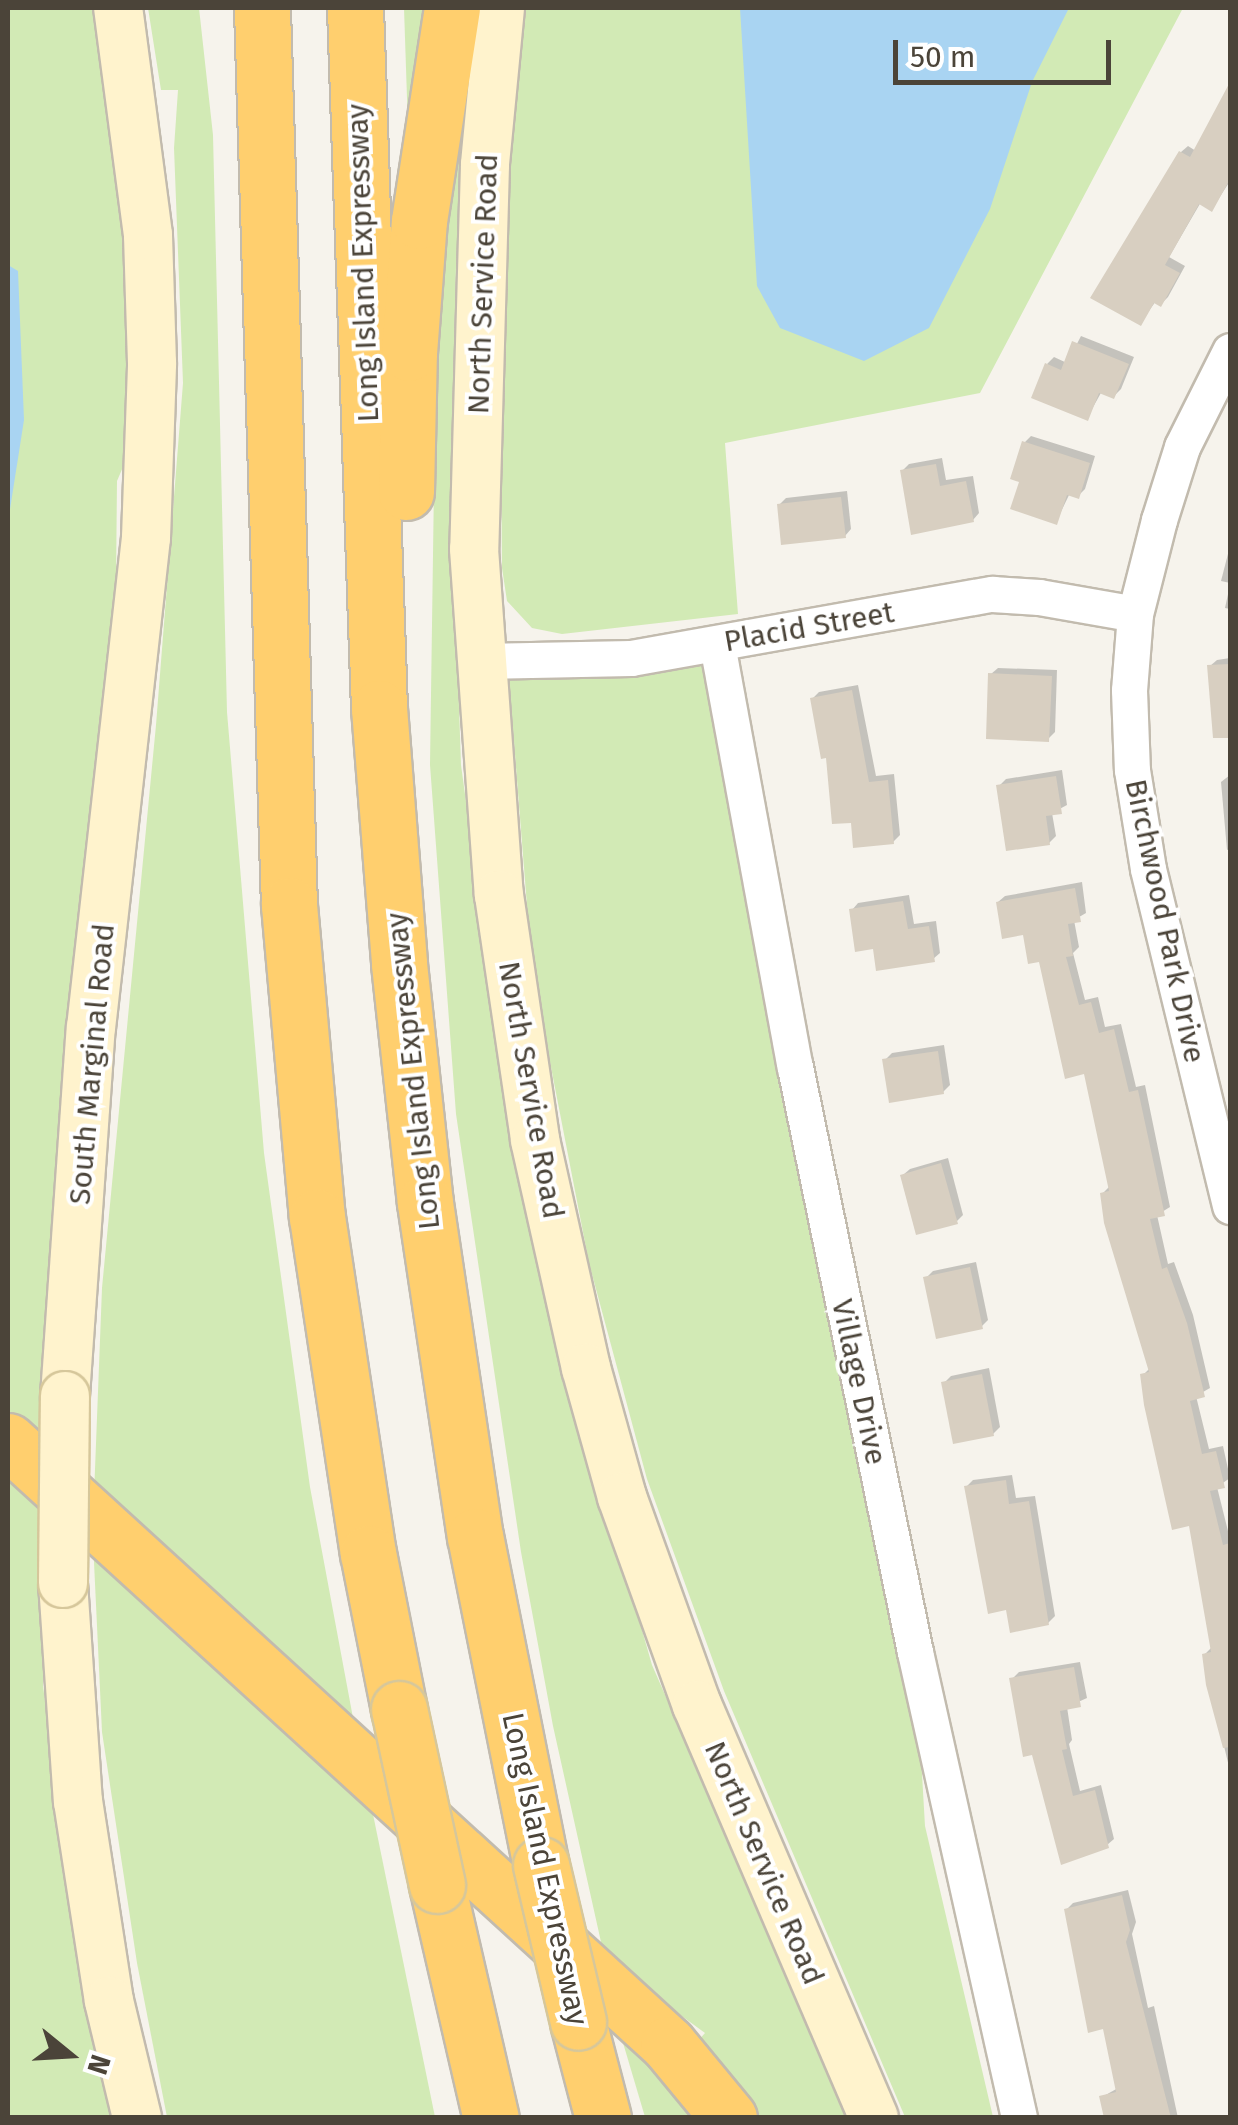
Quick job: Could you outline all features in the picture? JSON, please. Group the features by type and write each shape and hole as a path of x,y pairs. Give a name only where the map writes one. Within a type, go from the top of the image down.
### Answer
{"highway":[{"name":"Long Island Expressway","path":"355,8 379,708 399,964 425,1203 475,1536 540,1864 603,2118"},
{"path":"379,708 405,554 409,353 419,221 452,8"},
{"path":"260,16 289,904 318,1217 368,1553 438,1885 457,2046 456,2118"},
{"path":"8,1441 668,2044 730,2118"},
{"path":"457,2046 491,2118"}],"main road":[{"name":"South Marginal Road","path":"118,8 148,235 152,362 146,538 91,1028 66,1396 63,1583 78,1801 109,2001 138,2118"},
{"name":"North Service Road","path":"500,8 485,164 474,549 509,976 535,1140 586,1368 622,1498 697,1706 874,2118"}],"street":[{"name":"Birchwood Park Drive","path":"1230,351 1182,446 1135,614 1129,690 1132,770 1148,870 1230,1206"},
{"name":"Placid Street","path":"481,661 631,658 992,594 1040,597 1135,614"},
{"name":"Village Drive","path":"716,644 795,1068 914,1652 1020,2118"}],"green space":[{"path":"8,8 96,8 115,110 129,321 123,467 117,481 116,582 43,1454 8,1422"},
{"path":"148,8 199,8 213,135 227,712 264,1153 310,1487 356,1734 94,1495 102,1288 156,725 183,383 174,148 178,90 161,90"},
{"path":"404,8 438,8 409,158"},
{"path":"526,8 1183,8 980,393 725,443 738,614 562,634 532,628 507,601 502,568 500,332 512,141"},
{"path":"464,98 469,107 456,267 451,472 461,765 509,1116 536,1260 652,1665 850,2117 758,2117 696,2043 705,2033 605,1960 553,1726 521,1552 456,1114 430,765 437,274"},
{"path":"717,644 915,1652 925,1826 993,2117 905,2117 724,1691 647,1479 589,1263 550,1062 528,918 507,654 537,678"},
{"path":"8,1465 43,1496 43,1685 75,1949 117,2117 8,2117"},
{"path":"93,1541 367,1785 435,2117 167,2117 137,1963 102,1732"},
{"path":"621,2036 675,2081 695,2117 645,2117"}],"water":[{"path":"740,8 1069,8 1032,82 990,209 929,328 864,361 780,328 757,286"},
{"path":"8,265 18,271 24,420 8,522"}],"building":[{"path":"1230,82 1230,179 1212,212 1199,204 1165,265 1180,273 1161,307 1154,303 1141,326 1090,298 1179,151 1190,157"},
{"path":"1072,341 1129,364 1114,399 1099,393 1088,421 1031,398 1045,363 1061,370"},
{"path":"1022,441 1090,463 1079,499 1067,495 1057,525 1010,509 1019,482 1010,479"},
{"path":"936,464 940,486 966,481 974,522 911,535 900,470"},
{"path":"841,497 846,538 781,545 777,504"},
{"path":"1230,664 1230,738 1213,738 1207,665"},
{"path":"988,673 1052,676 1049,742 986,739"},
{"path":"852,690 869,782 888,780 894,844 853,848 851,823 832,824 826,758 821,759 810,698"},
{"path":"1056,776 1062,814 1046,816 1050,845 1006,851 996,785"},
{"path":"1075,888 1081,922 1068,924 1073,956 1066,957 1079,1005 1091,1002 1099,1033 1114,1029 1129,1092 1138,1090 1165,1216 1150,1219 1162,1269 1167,1267 1187,1323 1205,1397 1190,1401 1202,1454 1216,1451 1225,1488 1210,1491 1223,1545 1230,1543 1230,1747 1223,1748 1206,1685 1202,1654 1211,1652 1189,1526 1172,1530 1144,1405 1140,1374 1149,1372 1104,1223 1100,1193 1109,1191 1084,1074 1065,1079 1039,962 1028,964 1023,935 1002,939 996,902"},
{"path":"903,901 908,929 929,926 935,962 876,971 873,949 855,952 849,909"},
{"path":"938,1051 944,1094 889,1103 882,1059"},
{"path":"941,1163 958,1224 916,1235 900,1175"},
{"path":"970,1267 983,1329 936,1339 923,1277"},
{"path":"982,1374 994,1436 953,1444 941,1382"},
{"path":"1006,1480 1009,1504 1029,1501 1049,1625 1010,1633 1006,1610 988,1614 964,1486"},
{"path":"1074,1667 1081,1707 1060,1711 1067,1749 1062,1750 1073,1796 1095,1790 1109,1848 1061,1865 1032,1755 1023,1757 1009,1678"},
{"path":"1122,1895 1130,1930 1126,1942 1171,2118 1104,2118 1099,2096 1116,2092 1103,2029 1088,2033 1064,1909"}]}
